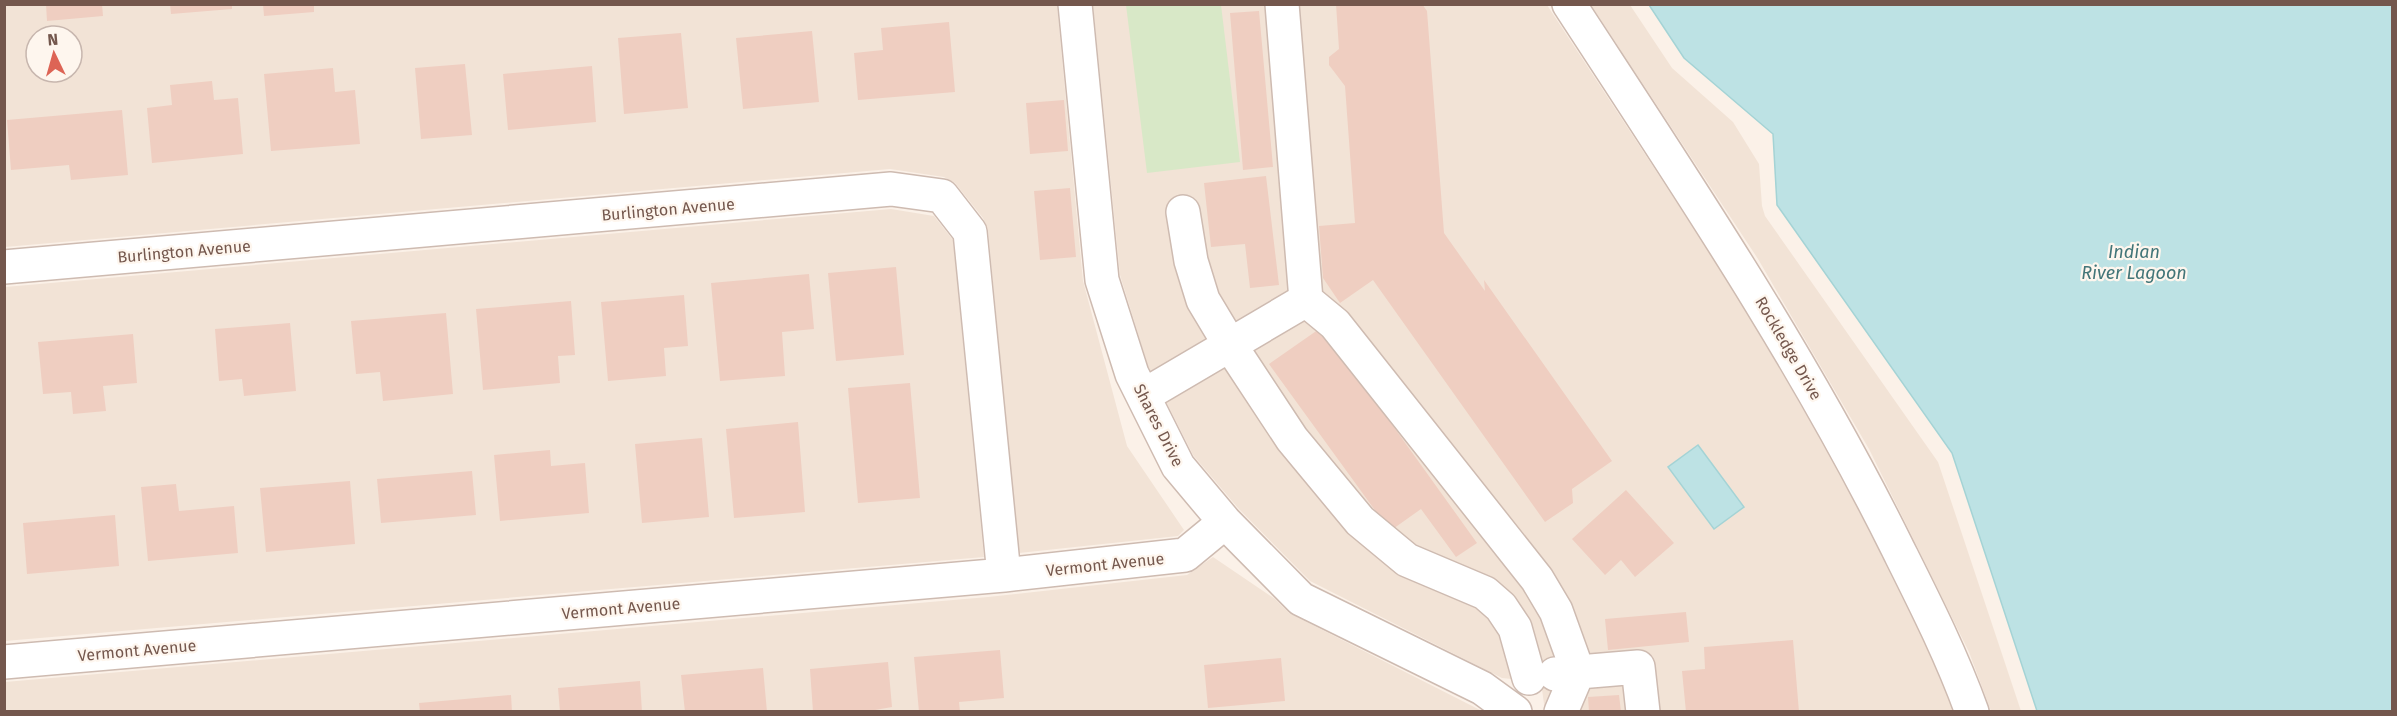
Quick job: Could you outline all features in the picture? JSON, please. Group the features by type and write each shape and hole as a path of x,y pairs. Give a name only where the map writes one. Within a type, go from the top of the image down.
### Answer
{"street":[{"name":"Shares Drive","path":"1075,4 1102,280 1132,374 1178,466 1225,522 1301,599 1482,688 1510,707"},
{"path":"1282,4 1306,300 1335,324 1537,579 1556,611 1578,672 1561,711"},
{"name":"Rockledge Drive","path":"1569,4 1743,270 1854,459 1953,659 1972,711"},
{"name":"Burlington Avenue","path":"4,267 891,189 942,196 970,232 1004,575"},
{"path":"1183,212 1191,261 1203,300 1292,439 1360,521 1407,560 1485,593 1501,607 1515,628 1529,678"},
{"path":"1143,396 1306,300"},
{"name":"Vermont Avenue","path":"4,662 1004,575 1185,555 1225,522"},
{"path":"1510,707 1521,681 1529,678 1638,667 1643,711"}],"shaded area":[{"path":"5,5 1057,5 1083,281 1127,446 1184,530 1178,536 1019,553 988,230 983,218 955,183 944,177 890,169 5,247"},
{"path":"1093,5 1547,5 1729,282 1838,469 1937,667 1953,711 1545,711 1541,682 1502,678 1310,581 1238,508 1193,455 1148,366 1120,275"},
{"path":"1591,5 1630,5 1672,68 1733,122 1759,164 1762,206 1765,216 1938,462 2021,711 1991,711 1969,652 1869,449 1758,259"},
{"path":"891,209 934,216 953,240 984,557 5,641 5,287"},
{"path":"1213,557 1275,599 1289,613 1482,711 5,712 5,682 988,597 1187,575"}],"green space":[{"path":"1126,5 1221,5 1240,162 1147,173"}],"water":[{"name":"Indian River Lagoon","path":"1649,5 2392,5 2392,711 2037,711 1952,453 1777,205 1773,134 1684,58"},
{"path":"1698,445 1744,507 1714,529 1668,467"}],"building":[{"path":"46,4 102,4 103,16 47,21"},
{"path":"170,4 232,4 232,9 171,14"},
{"path":"263,4 314,4 314,12 264,16"},
{"path":"1336,4 1422,4 1427,11 1444,233 1485,291 1484,280 1612,461 1572,489 1573,503 1545,522 1373,280 1340,303 1323,278 1319,226 1355,223 1345,86 1329,65 1329,57 1339,49"},
{"path":"1259,11 1273,167 1243,170 1230,13"},
{"path":"949,22 955,92 858,100 854,53 883,50 881,28"},
{"path":"812,31 819,102 743,109 736,38"},
{"path":"681,33 688,108 624,114 618,38"},
{"path":"465,64 472,135 421,139 415,68"},
{"path":"592,66 596,122 508,130 503,74"},
{"path":"333,68 335,92 355,90 360,144 271,151 264,74"},
{"path":"212,81 214,100 238,98 243,154 152,163 147,108 172,105 170,85"},
{"path":"1064,100 1068,151 1030,154 1026,103"},
{"path":"122,110 128,175 71,180 69,165 11,170 7,120"},
{"path":"1266,176 1279,285 1250,288 1245,244 1211,247 1204,183"},
{"path":"1070,188 1076,257 1040,260 1034,191"},
{"path":"896,267 904,355 836,361 828,273"},
{"path":"809,274 814,329 782,332 785,376 720,381 711,283"},
{"path":"684,295 688,346 664,348 666,376 608,381 601,302"},
{"path":"571,301 575,355 558,356 560,383 483,390 476,309"},
{"path":"446,313 453,394 383,401 380,372 356,374 351,321"},
{"path":"290,323 296,391 244,396 242,379 219,381 215,329"},
{"path":"1322,327 1477,543 1456,557 1421,509 1390,531 1269,364"},
{"path":"133,334 137,383 103,386 106,411 73,414 71,392 43,394 38,342"},
{"path":"910,383 920,498 858,503 848,388"},
{"path":"798,422 805,512 734,518 726,429"},
{"path":"702,438 709,517 642,523 635,444"},
{"path":"550,450 551,466 585,463 589,513 500,521 494,455"},
{"path":"472,471 476,515 381,523 377,479"},
{"path":"350,481 355,544 266,552 260,488"},
{"path":"176,484 179,511 234,506 238,553 148,561 141,487"},
{"path":"1626,490 1674,543 1635,577 1621,560 1605,575 1572,539"},
{"path":"115,515 119,566 27,574 23,523"},
{"path":"1686,612 1689,642 1608,650 1605,619"},
{"path":"1793,640 1799,712 1686,712 1682,671 1705,669 1704,647"},
{"path":"1000,650 1004,698 959,702 960,712 919,712 914,657"},
{"path":"1281,658 1285,701 1208,708 1204,665"},
{"path":"888,662 892,707 864,712 813,712 810,669"},
{"path":"763,668 767,712 685,712 681,675"},
{"path":"640,681 642,712 560,712 558,688"},
{"path":"511,695 512,712 420,712 419,703"},
{"path":"1619,695 1621,712 1589,712 1588,697"}]}
